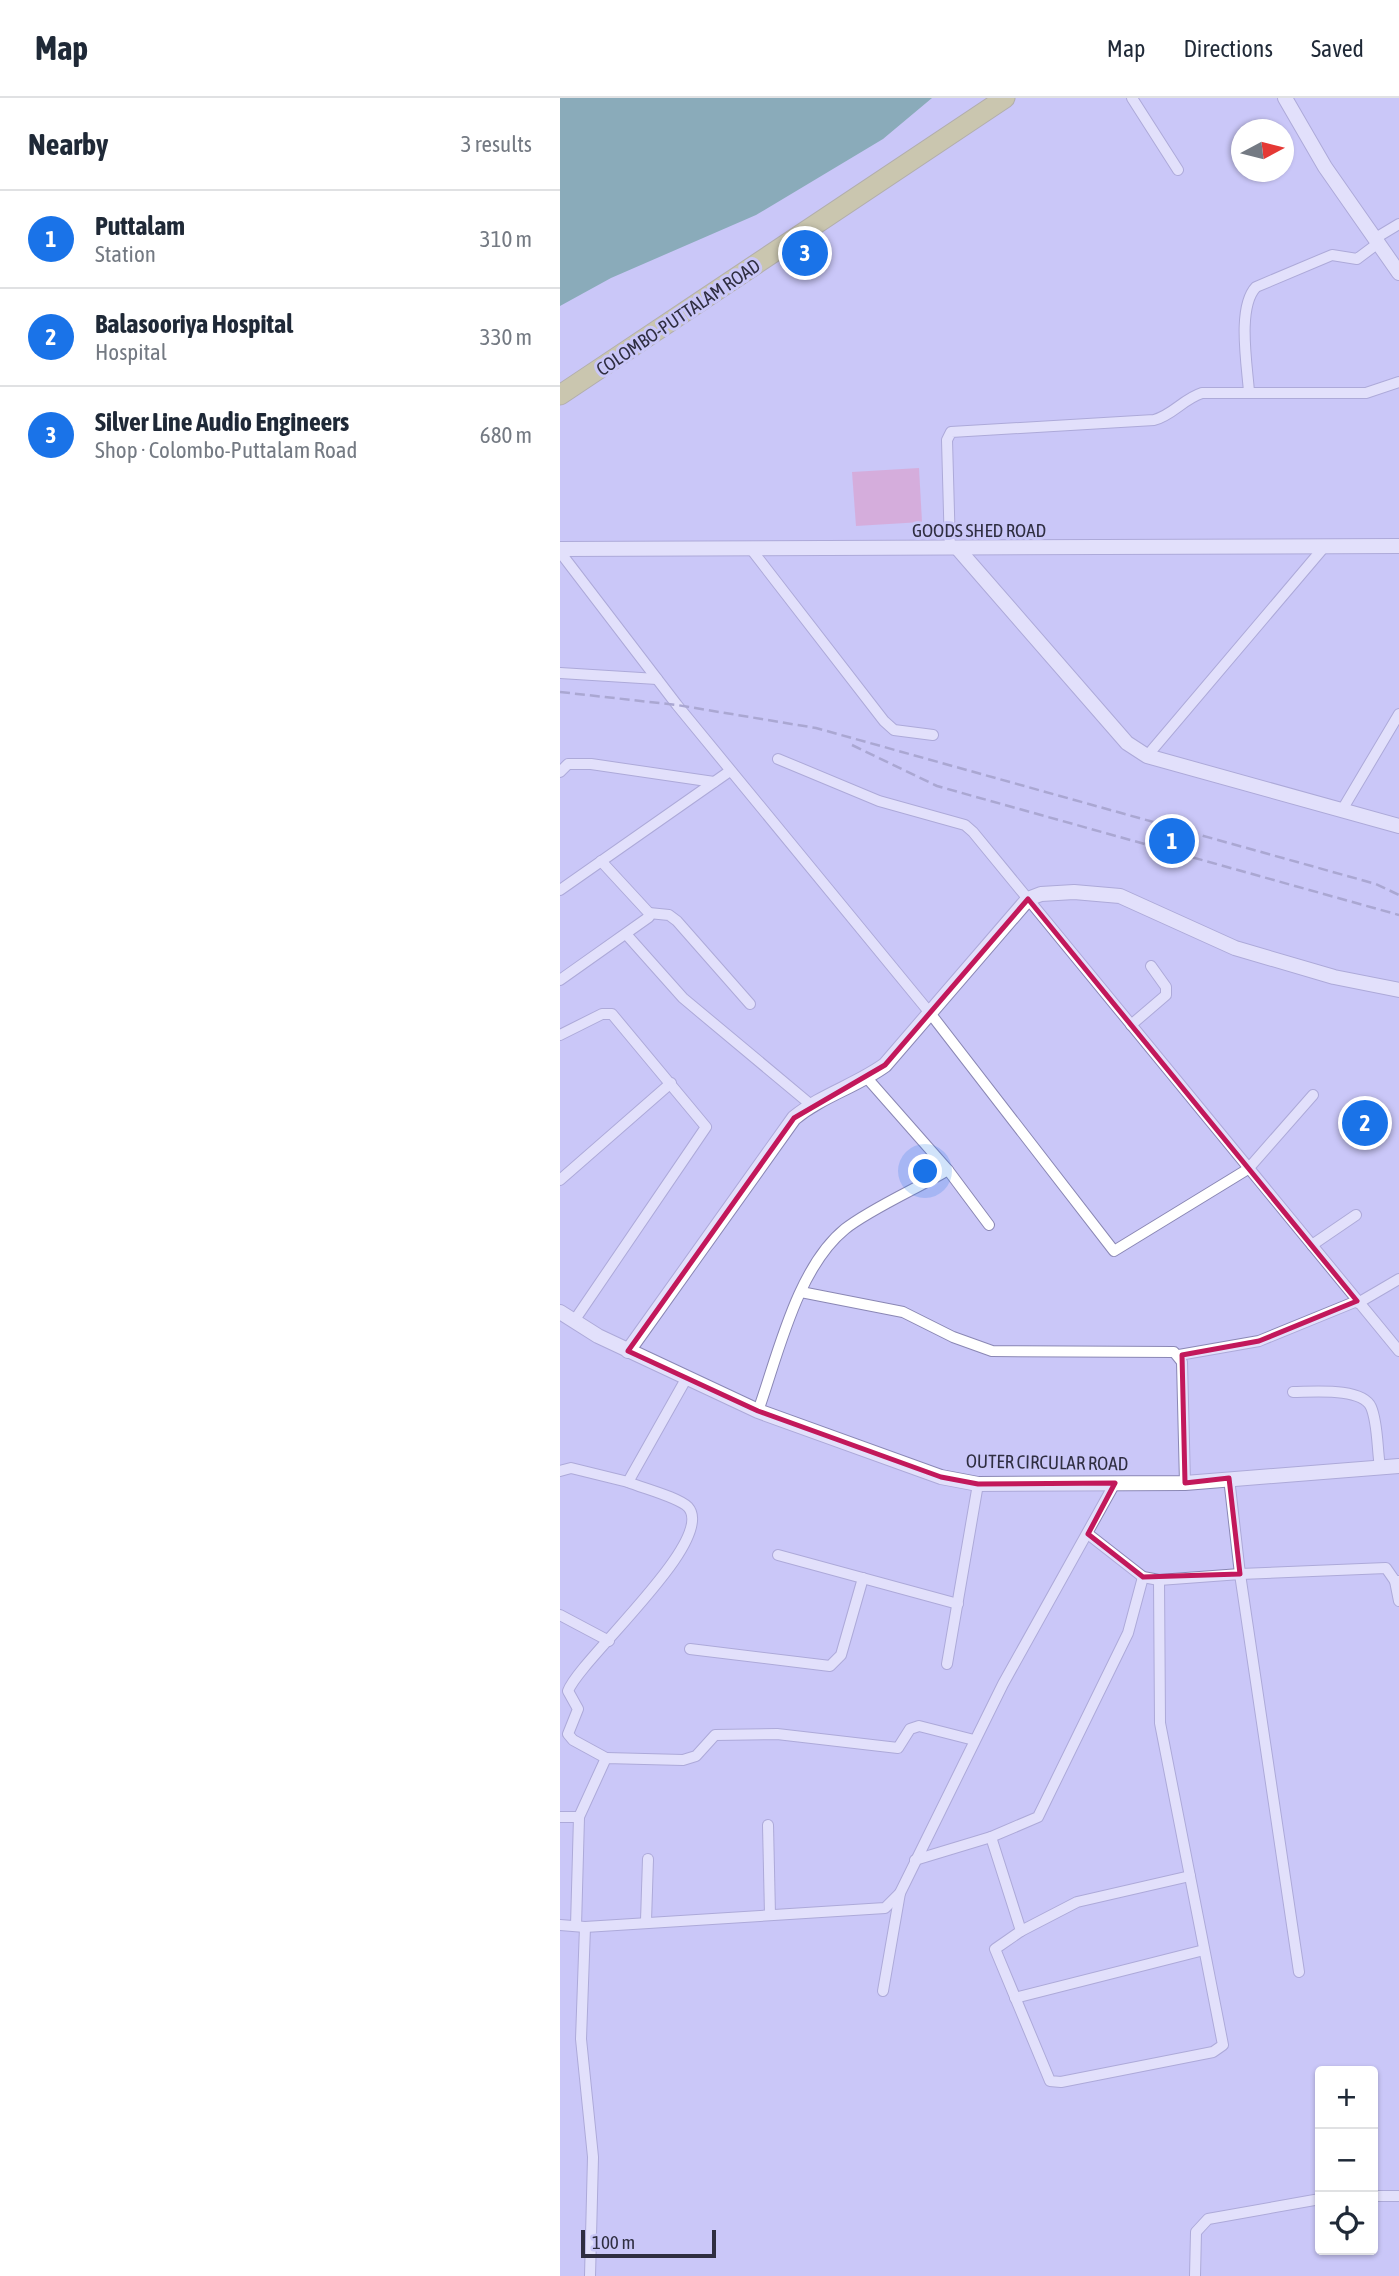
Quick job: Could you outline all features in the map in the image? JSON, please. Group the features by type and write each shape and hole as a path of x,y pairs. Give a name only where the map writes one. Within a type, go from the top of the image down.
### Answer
{"highway":[{"name":"COLOMBO-PUTTALAM ROAD","path":"560,395 1005,98"}],"street":[{"path":"1132,98 1178,170"},
{"path":"1285,98 1325,167 1399,273"},
{"path":"1249,392 1245,332 1249,294 1256,286 1332,255 1357,259 1399,224"},
{"path":"1399,382 1366,393 1202,393 1188,397 1165,417 1154,420 951,432 947,439 955,550 1127,743 1147,756 1399,827"},
{"path":"1147,756 1325,546"},
{"name":"GOODS SHED ROAD","path":"560,550 1399,546"},
{"path":"751,549 884,721 894,730 933,735"},
{"path":"560,550 657,679 930,1013 1114,1251 1248,1169 1313,1094"},
{"path":"560,673 657,679"},
{"path":"1342,810 1399,714"},
{"path":"778,759 879,801 965,825 1399,1352"},
{"path":"560,772 568,764 591,764 714,782"},
{"path":"560,890 730,771"},
{"path":"601,861 649,913 669,915 677,921 750,1004"},
{"path":"628,1351 794,1118 810,1104 867,1078 885,1065 1028,900 1041,894 1074,892 1120,896 1235,948 1334,977 1399,990"},
{"path":"560,980 646,921 649,913"},
{"path":"626,934 683,999 810,1104"},
{"path":"1131,1025 1167,995 1166,987 1151,966"},
{"path":"560,1035 602,1014 612,1014 704,1122 704,1132 623,1245 574,1321"},
{"path":"867,1078 948,1170 989,1225"},
{"path":"560,1180 671,1083"},
{"path":"758,1411 801,1292 819,1258 845,1229 948,1170"},
{"path":"1312,1245 1356,1215"},
{"path":"801,1292 903,1312 953,1337 992,1350 1174,1352 1180,1355 1259,1341 1357,1302 1399,1279"},
{"name":"OUTER CIRCULAR ROAD","path":"560,1312 628,1351 758,1411 941,1476 978,1484 1087,1486 1115,1483 1185,1483 1399,1466"},
{"path":"1180,1355 1185,1483"},
{"path":"628,1482 686,1379"},
{"path":"1293,1392 1355,1394 1364,1399 1371,1407 1380,1467"},
{"path":"560,1471 571,1468 628,1482 684,1504 690,1509 693,1524 691,1532 653,1589 568,1691 578,1709 568,1734 573,1740 606,1758 682,1760 695,1756 716,1735 777,1734 898,1748 910,1729 919,1726 974,1741"},
{"path":"1229,1478 1240,1574 1299,1972"},
{"path":"883,1991 900,1893 915,1860 974,1741 1115,1483"},
{"path":"947,1664 978,1484"},
{"path":"1088,1534 1143,1577 1159,1580 1386,1568 1397,1581 1399,1601"},
{"path":"778,1555 958,1604"},
{"path":"915,1860 991,1837 1038,1817 1128,1633 1143,1577"},
{"path":"690,1649 830,1666 841,1655 863,1578"},
{"path":"1159,1580 1160,1723 1190,1876 1204,1950 1223,2045 1213,2052 1061,2082 1050,2081 995,1949 1021,1931 1077,1902 1190,1876"},
{"path":"560,1615 609,1641"},
{"path":"590,2276 593,2157 581,2039 579,1817 606,1758"},
{"path":"560,1817 579,1817"},
{"path":"768,1825 770,1915"},
{"path":"991,1837 1021,1931"},
{"path":"646,1921 648,1859"},
{"path":"560,1924 581,1927 885,1908 900,1893"},
{"path":"1015,1998 1204,1950"},
{"path":"1378,2196 1399,2196"},
{"path":"1195,2276 1196,2232 1208,2219 1315,2200"}],"highlighted area":[{"path":"1028,899 1357,1301 1259,1341 1182,1355 1185,1483 1229,1478 1240,1574 1143,1577 1088,1534 1115,1483 978,1484 941,1477 758,1411 628,1351 794,1118 885,1065"}],"shaded area":[{"path":"560,98 932,98 883,139 756,215 611,278 560,306"},
{"path":"919,468 922,522 856,526 852,472"}],"railway":[{"path":"560,692 677,705 816,728 1376,884 1399,895"},
{"path":"852,745 937,786 1399,915"}],"place":[{"name":"Silver Line Audio Engineers","path":"805,253"},
{"name":"Puttalam","path":"1172,841"},
{"name":"Balasooriya Hospital","path":"1365,1123"}]}
